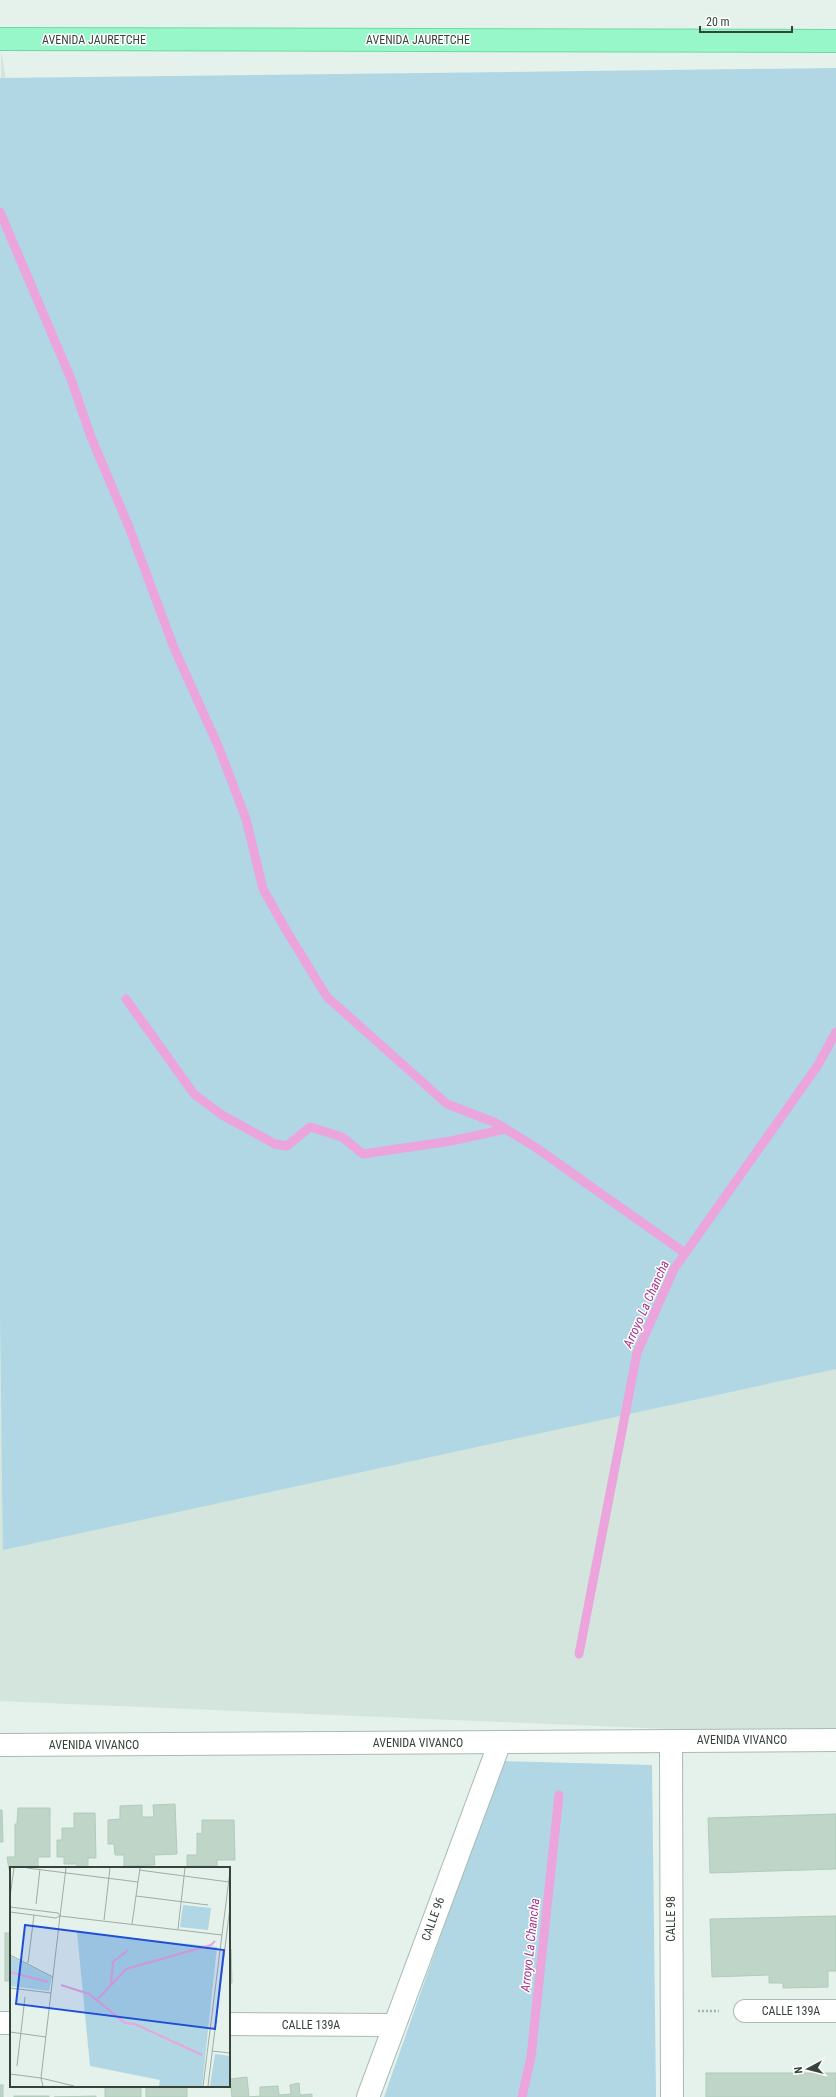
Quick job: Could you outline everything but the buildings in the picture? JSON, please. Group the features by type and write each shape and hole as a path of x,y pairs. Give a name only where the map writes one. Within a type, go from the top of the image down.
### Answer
{"main road":[{"name":"AVENIDA JAURETCHE","path":"0,39 836,41"}],"street":[{"name":"AVENIDA VIVANCO","path":"0,1746 836,1740"},
{"name":"CALLE 98","path":"671,1741 672,2097"},
{"name":"CALLE 96","path":"368,2097 500,1742"},
{"name":"CALLE 139A","path":"745,2011 836,2011"},
{"name":"CALLE 139A","path":"230,2024 394,2025"}],"path":[{"path":"671,2010 745,2011"}],"shaded area":[{"path":"1,50 206,1236 836,1362 836,1736 0,1701"},
{"path":"836,68 836,1369 3,1550 0,1311 0,78"},
{"path":"502,1761 652,1765 656,2097 384,2097"}],"waterway":[{"path":"0,212 71,379 91,437 129,527 174,648 219,748 246,819 263,889 327,997 447,1104 496,1123 535,1147 685,1253"},
{"path":"126,999 194,1094 222,1115 275,1144 287,1146 310,1127 342,1137 363,1154 451,1141 506,1129"},
{"name":"Arroyo La Chancha","path":"579,1654 637,1353 674,1269 818,1065 836,1032"},
{"name":"Arroyo La Chancha","path":"522,2097 531,2057 559,1795"}]}
